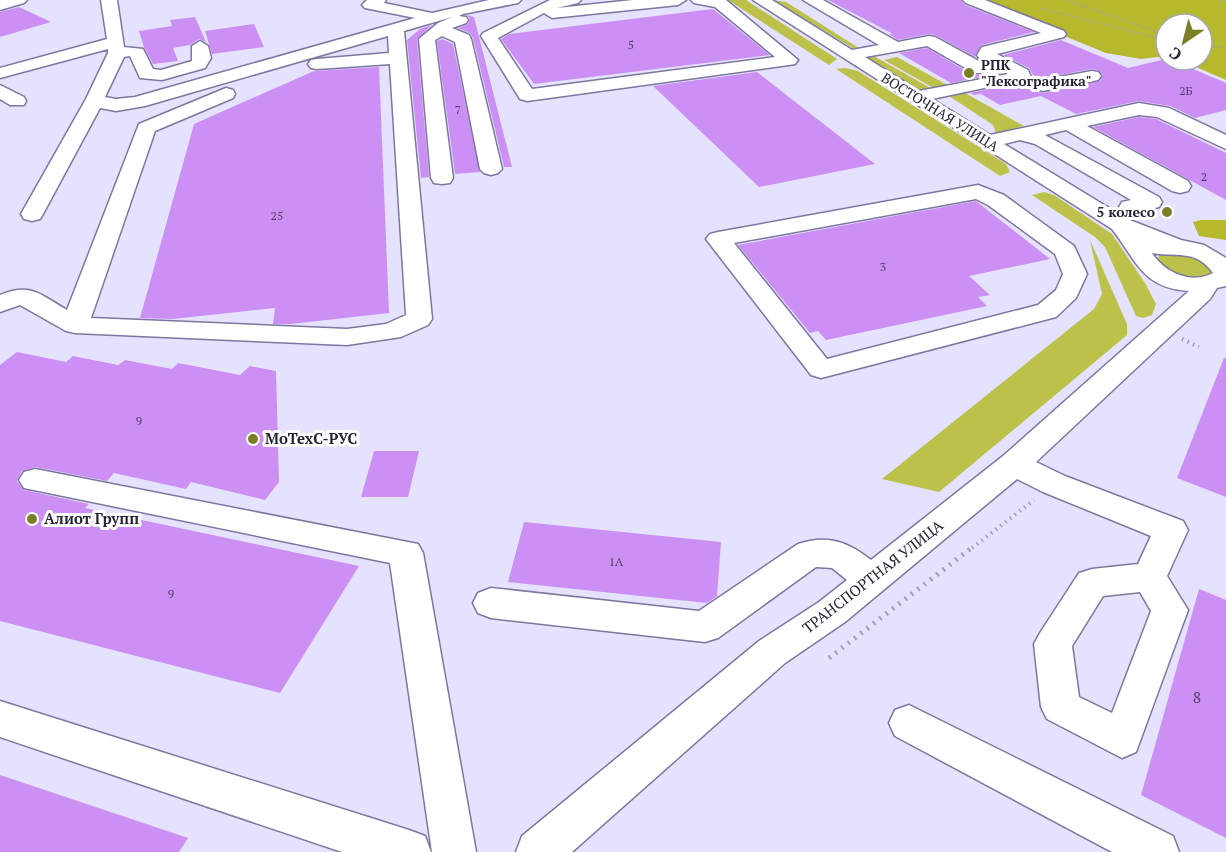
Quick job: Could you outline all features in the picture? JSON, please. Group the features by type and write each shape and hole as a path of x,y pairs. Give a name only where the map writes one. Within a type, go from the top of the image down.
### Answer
{"street":[{"path":"0,5 19,0"},
{"path":"32,214 95,99 117,47 109,0"},
{"path":"378,0 370,5 439,23 463,39 491,169"},
{"path":"573,0 548,5 489,36 527,95 789,60 720,3 699,0"},
{"path":"538,10 557,14 678,0"},
{"name":"ВОСТОЧНАЯ УЛИЦА","path":"761,0 1055,184 1125,216 1187,249"},
{"path":"811,0 919,58"},
{"path":"971,0 1058,34 988,51 986,55 1022,75 1022,80"},
{"path":"95,99 102,104 114,106 138,102 396,28 439,23 482,13 507,1"},
{"path":"852,21 875,16"},
{"path":"439,23 427,39 442,177"},
{"path":"0,304 21,295 75,325 347,337 392,331 419,320 396,28"},
{"path":"850,55 929,41 980,69"},
{"path":"0,74 117,47 137,53 146,74 162,75 199,63 202,58 200,46"},
{"path":"75,325 146,128 257,81 313,64 399,58"},
{"path":"916,97 1003,79 1022,80 1043,86 1092,76"},
{"path":"0,91 17,101"},
{"path":"988,141 1139,109 1162,112 1226,143"},
{"path":"1069,124 1180,186"},
{"path":"1014,135 1125,216 1151,219"},
{"path":"996,200 1066,251 1075,274 1067,293 1047,311 821,369 718,238 978,192 996,200 1055,184"},
{"name":"ВОСТОЧНАЯ УЛИЦА","path":"1125,216 1129,233 1172,288 1177,300 1177,327"},
{"path":"1187,249 1221,265 1225,273 1218,281 1183,283 1153,266 1154,248 1187,249 1226,253"},
{"name":"ТРАНСПОРТНАЯ УЛИЦА","path":"538,852 772,652 832,612 1014,464 1177,327 1201,294 1218,281"},
{"path":"1014,464 1054,484 1171,530 1149,577"},
{"path":"35,480 406,553 454,852"},
{"path":"491,603 705,627 810,553 840,555 872,580"},
{"path":"0,719 409,852"},
{"path":"909,723 1157,852"}],"path":[{"path":"1066,0 1154,31"},
{"path":"1220,0 1226,2"},
{"path":"1039,8 1154,37"},
{"path":"1177,327 1199,347"},
{"path":"829,658 1054,484"}],"shaded area":[{"path":"728,0 746,0 837,59 829,65"},
{"path":"773,0 786,2 862,50 856,50"},
{"path":"976,0 1226,0 1226,80 1208,72 1214,72 1214,12 1154,12 1154,57 1141,59 1106,53"},
{"path":"870,55 934,90 921,91 868,58"},
{"path":"897,57 951,87 937,90 884,60"},
{"path":"845,68 858,71 1006,164 1010,172 1000,176 836,69"},
{"path":"958,89 1024,126 996,133 993,125 943,92"},
{"path":"1044,192 1054,195 1112,234 1145,283 1156,304 1152,315 1143,318 1136,316 1105,247 1095,237 1032,195"},
{"path":"1226,220 1226,240 1199,236 1193,222"},
{"path":"1090,240 1127,324 1127,335 939,492 882,479 1094,309 1102,294"},
{"path":"1170,252 1203,259 1213,272 1207,278 1183,278 1157,263 1159,255"}],"building":[{"path":"828,0 961,0 965,5 1034,32 981,45 975,57 935,35 898,40 889,34 893,34"},
{"path":"19,7 51,22 0,37 0,12"},
{"path":"713,9 770,55 534,84 501,39 509,34"},
{"path":"467,15 474,17 512,167 504,167 473,38 470,33 458,28 468,24 470,19"},
{"path":"195,17 206,42 199,39 190,45 173,48 178,61 153,64 139,31 172,26 170,20"},
{"path":"254,24 264,47 212,54 205,31"},
{"path":"432,25 417,39 429,177 421,178 407,40 420,29"},
{"path":"442,39 453,44 480,172 455,174 437,41"},
{"path":"1061,40 1128,68 1154,62 1154,72 1200,72 1226,83 1226,110 1195,118 1170,106 1139,101 1076,114 1041,96 1000,105 981,94 970,93 1003,86 1021,87 1043,93 1100,81 1103,75 1098,70 1092,69 1043,78 1033,75 1029,68 1003,55"},
{"path":"927,48 973,75 986,75 991,70 990,67 1001,73 951,83 899,53"},
{"path":"379,67 389,313 291,324 273,324 275,308 173,319 140,318 194,124 314,71"},
{"path":"757,72 875,164 759,187 653,86"},
{"path":"1139,117 1156,119 1226,153 1226,200 1093,127"},
{"path":"976,201 1050,259 969,276 990,295 978,297 987,306 826,340 818,331 810,333 738,245"},
{"path":"17,352 66,362 73,356 118,365 125,360 172,369 178,363 240,375 250,366 276,371 279,482 265,500 191,482 186,489 114,473 107,481 35,467 22,471 17,481 24,490 89,504 85,508 359,566 280,693 0,621 0,365"},
{"path":"1224,358 1226,358 1226,497 1177,478"},
{"path":"374,451 419,451 408,497 361,497"},
{"path":"524,522 721,542 717,596 707,603 508,582"},
{"path":"1199,589 1226,600 1226,838 1141,795"},
{"path":"0,775 188,838 179,852 0,852"}],"place":[{"name":"РПК \"Лексографика\"","path":"969,73"},
{"name":"5 колесо","path":"1167,212"},
{"name":"МоТехС-РУС","path":"253,439"},
{"name":"Алиот Групп","path":"32,519"}]}
